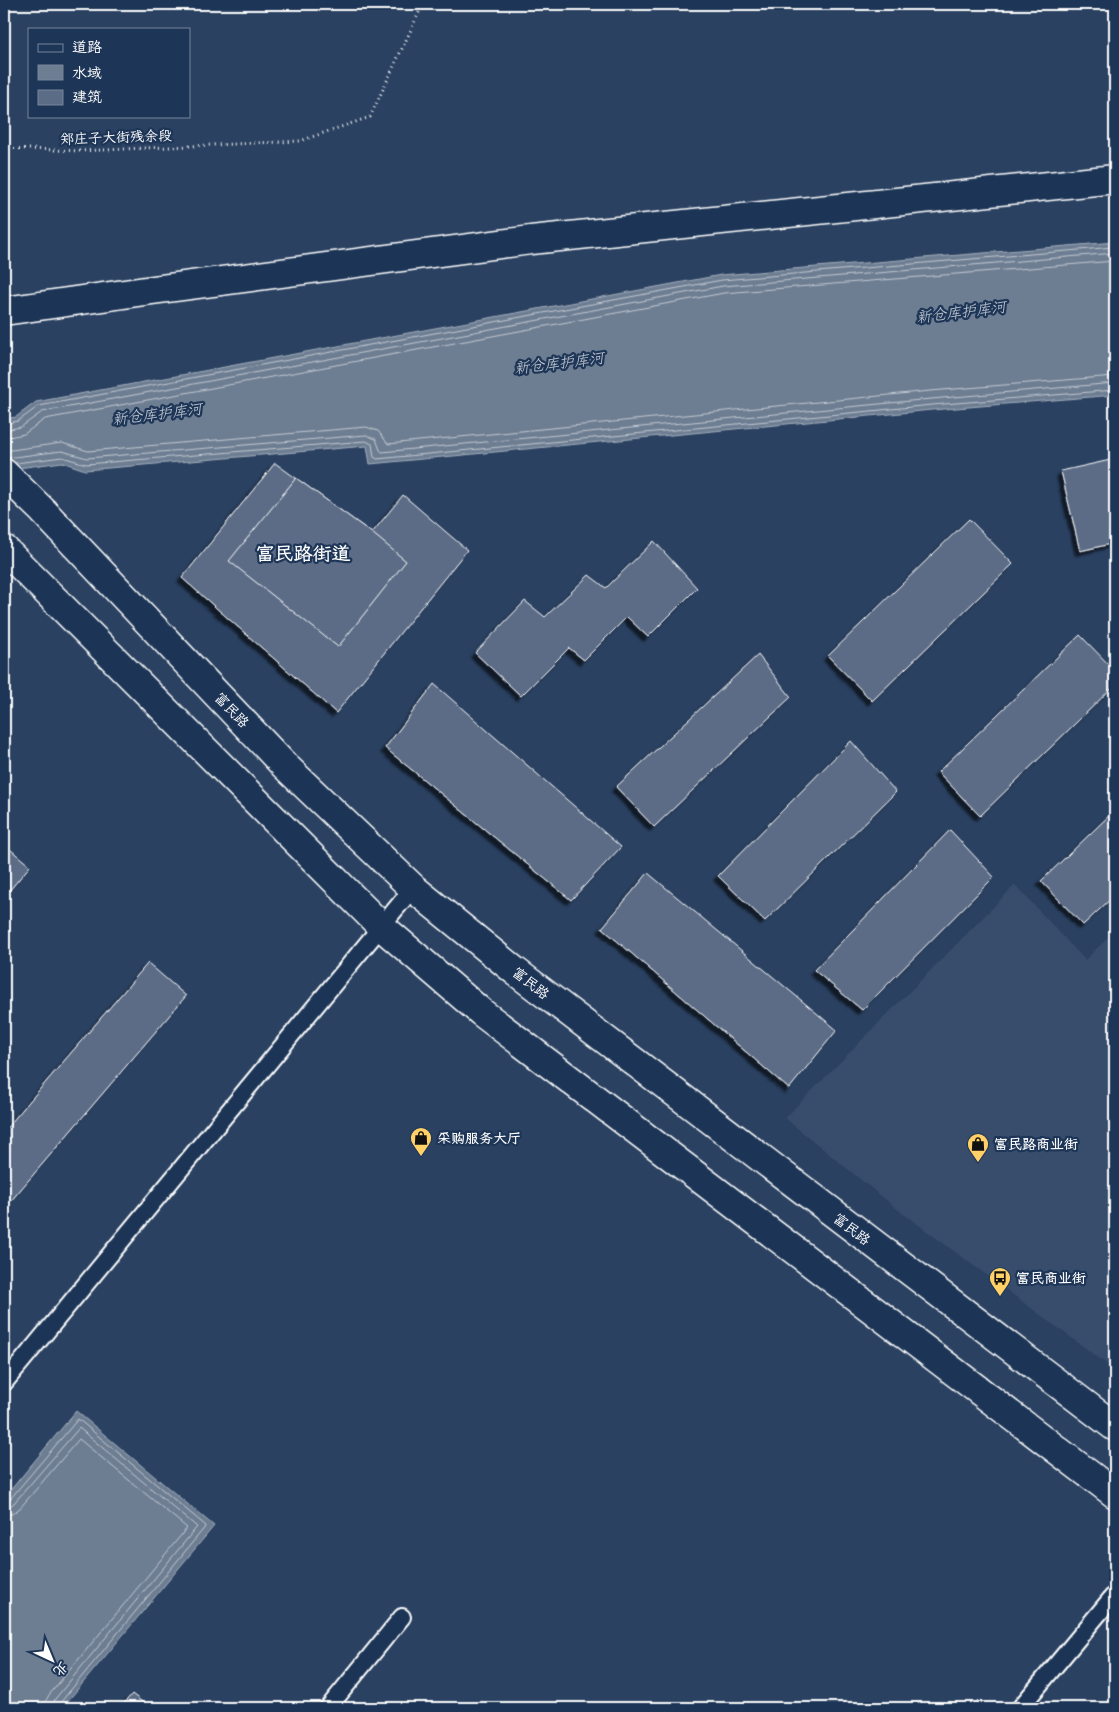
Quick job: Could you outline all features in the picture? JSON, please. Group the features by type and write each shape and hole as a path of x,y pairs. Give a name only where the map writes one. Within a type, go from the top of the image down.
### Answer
{"main road":[{"path":"4,311 531,240 1115,179"},
{"name":"富民路","path":"4,473 43,511 284,765 413,888 515,971 1115,1427"},
{"path":"4,550 382,927 489,1018 1115,1494"}],"lane":[{"path":"4,1383 413,888"},
{"path":"1020,1708 1115,1594"},
{"path":"328,1708 402,1617"}],"path":[{"name":"郑庄子大街残余段","path":"4,148 80,151 300,142 370,117 423,4"}],"shaded area":[{"name":"富民路商业街","path":"1015,885 1085,960 1115,931 1115,1370 897,1209 785,1118"}],"water":[{"name":"新仓库护库河","path":"1115,242 1115,395 932,410 370,464 367,446 85,470 62,462 4,470 4,419 16,417 36,402 721,275"},
{"path":"76,1411 214,1526 62,1708 4,1708 4,1498"}],"building":[{"path":"1115,459 1115,543 1080,551 1061,471"},
{"path":"275,463 372,533 403,495 467,550 336,713 182,578"},
{"path":"296,478 372,533 406,561 338,647 229,561"},
{"path":"969,519 1013,564 872,701 828,656"},
{"path":"654,541 697,588 648,637 627,617 584,660 569,648 521,696 475,653 525,601 545,617 589,575 606,588"},
{"path":"1080,635 1115,671 1115,685 980,816 938,772"},
{"path":"758,655 791,697 654,827 616,787"},
{"path":"434,684 621,847 571,900 385,748"},
{"path":"851,741 896,792 765,921 718,876"},
{"path":"1115,810 1115,895 1083,925 1041,881"},
{"path":"950,830 994,877 862,1010 814,970"},
{"path":"4,844 30,866 4,897"},
{"path":"648,873 837,1030 789,1089 602,928"},
{"path":"148,963 186,996 4,1209 4,1131"},
{"path":"132,1694 150,1708 120,1708"}],"place":[{"name":"采购服务大厅","path":"421,1157"},
{"name":"富民路商业街","path":"978,1163"},
{"name":"富民商业街","path":"1000,1297"}],"district":[{"name":"富民路街道","path":"303,553"}]}
